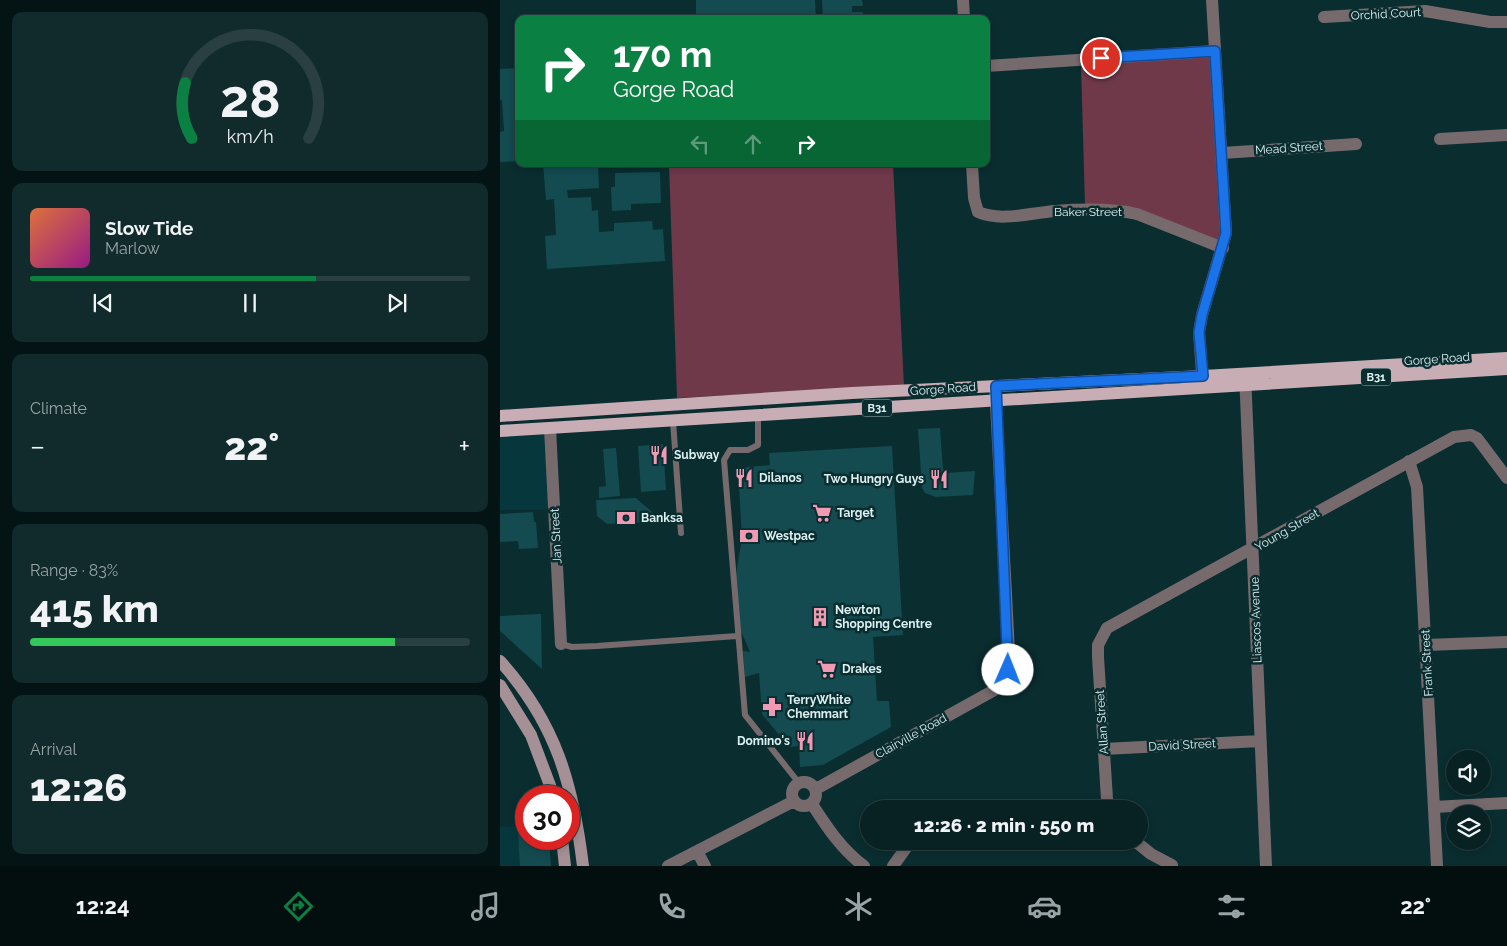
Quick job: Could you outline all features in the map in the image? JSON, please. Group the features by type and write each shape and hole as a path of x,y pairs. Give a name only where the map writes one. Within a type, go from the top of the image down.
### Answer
{"main road":[{"name":"Gorge Road","path":"500,431 996,400 1507,358"},
{"name":"Gorge Road","path":"1244,379 1507,369"},
{"name":"Gorge Road","path":"500,416 996,386 1203,382"},
{"path":"758,416 769,399"},
{"path":"655,407 673,421"},
{"path":"550,413 550,428"},
{"path":"500,661 542,717 559,754 569,781 583,866"},
{"path":"500,685 531,735 550,785"},
{"path":"563,850 565,866"}],"street":[{"path":"963,0 964,15"},
{"path":"1203,382 1199,332 1202,315 1223,248 1226,213 1212,0"},
{"name":"Orchid Court","path":"1324,17 1425,11 1490,22 1507,22"},
{"path":"990,66 1215,51"},
{"path":"1440,139 1507,135"},
{"name":"Mead Street","path":"1222,153 1356,144"},
{"name":"Baker Street","path":"972,167 974,198 978,212 989,217 1058,211 1123,211 1137,214 1223,248"},
{"name":"Liascos Avenue","path":"1244,379 1254,549 1266,866"},
{"path":"996,386 996,400"},
{"name":"Clairville Road","path":"816,789 998,688 1005,681 1008,670 1009,651 996,400"},
{"name":"Jan Street","path":"550,428 562,644"},
{"name":"Young Street","path":"1101,636 1113,623 1254,549 1454,437 1471,435 1477,438 1507,478"},
{"name":"Frank Street","path":"1409,461 1417,487 1437,866"},
{"name":"Allan Street","path":"1101,636 1098,657 1107,800"},
{"path":"1426,645 1507,642"},
{"name":"David Street","path":"1104,749 1260,741"},
{"path":"808,782 816,789 816,799 812,804 804,806 794,801 793,789 800,783 808,782"},
{"path":"668,866 794,801"},
{"path":"1434,807 1507,803"},
{"path":"812,804 834,837 850,855 864,866"},
{"path":"893,866 905,850"},
{"path":"1146,850 1172,865"},
{"path":"697,851 705,866"}],"lane":[{"path":"758,416 758,445 748,450 730,450 724,460 745,715 800,783"},
{"path":"673,421 680,533"},
{"path":"562,644 572,647 597,646 737,636"}],"shaded area":[{"path":"1211,56 1222,207 1219,242 1085,206 1081,65"},
{"path":"669,167 893,167 904,386 677,398"},
{"path":"547,433 550,510 500,510 500,434"},
{"path":"515,826 515,850 549,850 550,866 500,866 500,827"}],"building":[{"path":"696,0 815,0 816,15 696,15"},
{"path":"822,0 862,0 863,6 852,6 852,12 863,12 863,15 823,15"},
{"path":"515,68 515,161 500,162 500,132 504,131 502,101 500,99 500,69"},
{"path":"543,167 598,167 599,188 567,190 568,198 591,197 592,211 598,210 599,232 614,231 614,223 652,221 653,230 663,229 665,261 547,269 545,236 556,235 554,199 546,200"},
{"path":"660,172 661,203 631,204 631,210 612,211 611,187 615,187 615,173"},
{"path":"940,428 943,469 947,473 975,471 973,495 936,497 925,493 922,488 918,429"},
{"path":"663,444 666,490 641,492 638,446"},
{"name":"Newton Shopping Centre","path":"892,446 903,635 873,637 877,701 889,701 891,727 823,765 800,767 799,746 789,747 762,714 759,673 745,677 743,651 750,652 740,629 735,581 742,538 738,468 770,465 769,453"},
{"path":"616,448 620,496 599,498 599,487 606,486 603,449"},
{"path":"636,498 652,512 652,522 607,524 597,516 596,500"},
{"path":"533,512 534,522 536,522 538,548 519,549 518,541 500,542 500,514"},
{"path":"541,614 542,669 500,631 500,616"},
{"path":"519,850 550,850 551,866 520,866"}],"place":[{"name":"Subway","path":"659,455"},
{"name":"Dilanos","path":"744,478"},
{"name":"Two Hungry Guys","path":"939,479"},
{"name":"Target","path":"822,513"},
{"name":"Banksa","path":"626,518"},
{"name":"Westpac","path":"749,536"},
{"name":"Newton Shopping Centre","path":"820,617"},
{"name":"Drakes","path":"827,669"},
{"name":"TerryWhite Chemmart","path":"772,707"},
{"name":"Domino's","path":"805,741"}],"route":[{"path":"1008,670 1009,651 996,386 1203,376 1199,332 1202,315 1215,277 1226,233 1215,51 1101,58"}]}
